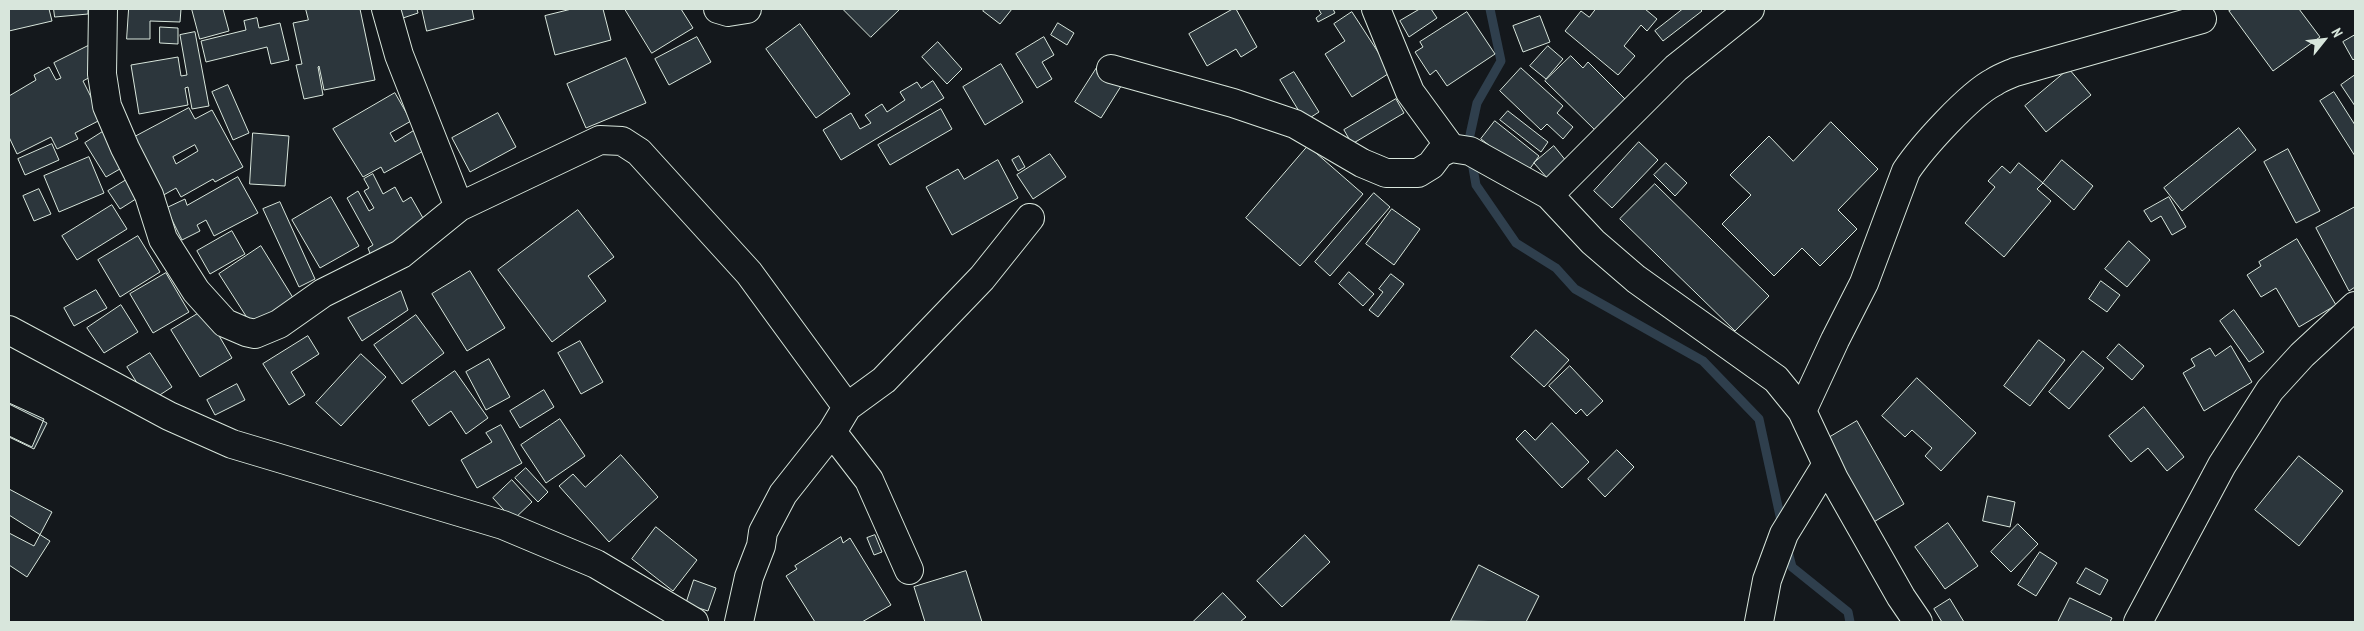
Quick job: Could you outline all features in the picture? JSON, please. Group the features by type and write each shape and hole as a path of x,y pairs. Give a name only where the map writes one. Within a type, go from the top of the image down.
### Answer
{"street":[{"path":"103,9 102,74 107,106 148,195 163,240 196,291 225,323 236,329 255,334 279,324 323,293 401,254 459,207 600,140 622,141 640,152 749,273 847,407"},
{"path":"386,9 399,55 459,207"},
{"path":"718,9 728,12 747,9"},
{"path":"1376,9 1410,92 1451,148"},
{"path":"1549,195 1676,68 1750,9"},
{"path":"1802,411 1834,340 1864,283 1906,171 1917,156 1972,98 1992,82 2015,72 2202,19"},
{"path":"1111,69 1233,103 1294,124 1362,163 1386,173 1418,173 1431,165 1440,153 1451,148 1470,150 1549,195 1593,242 1636,279 1776,379 1802,411 1827,464 1918,622"},
{"path":"739,622 749,578 761,546 763,532 783,494 832,432 847,407 884,380 982,278 1030,218"},
{"path":"2138,622 2222,465 2270,390 2302,356 2355,306"},
{"path":"9,330 169,416 232,444 504,525 596,564 694,622"},
{"path":"832,432 868,480 909,570"},
{"path":"1759,622 1767,580 1784,534 1827,464"}],"building":[{"path":"9,9 49,9 52,21 9,31"},
{"path":"54,9 88,9 88,14 55,17"},
{"path":"129,9 181,9 180,22 150,21 150,39 127,39"},
{"path":"192,9 223,9 229,31 200,39"},
{"path":"306,9 360,9 375,80 324,90 319,66 323,95 304,99 296,65 302,64 293,23 308,20"},
{"path":"400,9 417,9 418,13 403,18"},
{"path":"422,9 472,9 474,19 427,31"},
{"path":"572,9 603,9 611,40 555,55 545,16"},
{"path":"625,9 681,9 693,28 652,53"},
{"path":"843,9 900,9 871,37"},
{"path":"985,9 1012,9 1000,24 983,11"},
{"path":"1236,9 1257,47 1241,57 1236,49 1207,66 1189,34"},
{"path":"1319,9 1333,9 1335,13 1318,22 1316,18 1321,14"},
{"path":"1420,9 1431,9 1437,18 1409,37 1400,21"},
{"path":"1596,9 1645,9 1657,19 1647,31 1641,25 1624,46 1635,56 1618,75 1565,31 1581,11 1589,17"},
{"path":"1683,9 1700,9 1702,11 1663,41 1655,31"},
{"path":"2233,9 2299,9 2320,37 2273,71 2229,11"},
{"path":"1352,12 1391,72 1352,97 1325,54 1345,41 1334,24"},
{"path":"1467,12 1495,54 1447,86 1436,70 1430,75 1415,52 1423,47 1420,42"},
{"path":"1540,16 1550,42 1523,52 1513,26"},
{"path":"257,18 259,28 280,23 289,60 271,64 267,47 206,62 201,41 246,30 244,21"},
{"path":"1058,23 1074,33 1067,45 1051,35"},
{"path":"800,24 850,94 816,118 766,49"},
{"path":"160,27 178,28 178,44 160,43"},
{"path":"195,32 209,106 192,109 188,87 185,88 188,105 139,114 131,65 178,57 181,76 187,75 180,35"},
{"path":"2355,35 2355,58 2353,60 2343,42"},
{"path":"697,37 711,62 669,85 655,59"},
{"path":"1044,37 1054,55 1042,62 1052,79 1037,88 1016,54"},
{"path":"938,42 962,69 947,84 922,57"},
{"path":"88,46 101,71 83,81 102,119 75,133 78,139 57,149 51,137 17,154 9,137 9,96 36,80 34,75 49,67 56,80 61,78 54,63"},
{"path":"1548,46 1563,59 1546,79 1530,66"},
{"path":"1571,56 1583,68 1588,62 1626,100 1596,131 1545,81"},
{"path":"626,58 646,103 586,128 567,84"},
{"path":"1001,64 1023,102 985,125 963,87"},
{"path":"1098,66 1123,83 1101,118 1075,102"},
{"path":"1521,68 1563,106 1557,113 1573,127 1563,139 1547,124 1541,130 1500,91"},
{"path":"2069,69 2091,95 2046,132 2025,106"},
{"path":"1294,72 1319,112 1305,121 1280,80"},
{"path":"2355,75 2355,106 2341,85"},
{"path":"933,81 944,98 841,160 823,130 851,113 860,129 871,123 865,115 882,104 887,112 905,100 900,92 917,82 921,88"},
{"path":"228,85 249,133 233,140 212,92"},
{"path":"2334,92 2355,125 2355,156 2320,101"},
{"path":"395,93 411,121 390,133 395,142 416,129 427,149 384,173 381,167 363,177 333,129"},
{"path":"1396,99 1404,113 1352,144 1344,130"},
{"path":"189,108 195,119 212,110 243,167 215,182 213,179 181,197 176,188 160,197 129,140","holes":["195,145 198,151 176,164 173,157"]},
{"path":"941,109 952,129 890,165 878,145"},
{"path":"1508,111 1548,142 1541,152 1500,120"},
{"path":"498,113 516,147 470,172 452,138"},
{"path":"1495,121 1539,156 1526,174 1481,139"},
{"path":"1831,122 1878,169 1838,210 1857,229 1820,266 1802,248 1774,276 1722,224 1751,195 1730,175 1769,136 1793,161"},
{"path":"2239,128 2256,150 2182,211 2164,188"},
{"path":"104,131 125,166 106,177 85,143"},
{"path":"253,133 289,136 285,186 250,184"},
{"path":"1639,142 1658,160 1612,208 1594,191"},
{"path":"52,144 59,160 25,175 18,159"},
{"path":"1308,146 1363,194 1300,266 1246,218"},
{"path":"1554,146 1567,162 1548,179 1534,163"},
{"path":"2288,149 2320,211 2296,223 2264,162"},
{"path":"1050,154 1066,177 1033,199 1017,175"},
{"path":"1019,156 1025,167 1018,171 1012,160"},
{"path":"89,157 104,193 59,212 44,176"},
{"path":"998,160 1018,198 952,235 926,187 958,169 964,179"},
{"path":"2062,160 2093,186 2074,210 2043,183"},
{"path":"1666,163 1687,183 1675,196 1654,175"},
{"path":"2019,163 2043,183 2037,189 2051,201 2004,257 1965,223 1995,187 1988,181 2002,166 2010,173"},
{"path":"373,174 383,194 395,187 403,202 411,197 427,225 371,256 368,248 373,245 347,198 358,191 369,211 374,208 364,191 369,188 364,179"},
{"path":"238,177 258,213 214,236 206,220 197,225 200,231 182,240 166,208 185,199 187,205"},
{"path":"128,179 139,197 120,209 108,191"},
{"path":"1655,184 1769,296 1735,331 1620,219"},
{"path":"39,189 51,214 34,221 23,196"},
{"path":"1374,193 1390,207 1330,276 1315,262"},
{"path":"331,197 359,246 320,268 292,220"},
{"path":"2169,197 2186,227 2172,235 2161,216 2151,222 2144,211"},
{"path":"280,202 315,279 299,287 263,209"},
{"path":"112,205 127,229 77,260 62,236"},
{"path":"2355,207 2355,287 2349,291 2316,228"},
{"path":"1392,209 1420,229 1394,265 1366,244"},
{"path":"578,210 614,257 588,276 606,301 552,342 498,270"},
{"path":"232,231 245,254 210,274 197,251"},
{"path":"138,236 160,272 120,297 98,260"},
{"path":"2297,239 2336,305 2299,327 2276,288 2261,297 2247,275 2261,266 2259,262"},
{"path":"2129,241 2150,260 2127,287 2105,269"},
{"path":"261,246 295,301 253,327 219,274"},
{"path":"470,271 505,328 467,351 432,294"},
{"path":"1349,272 1374,294 1363,306 1339,284"},
{"path":"166,273 189,312 153,333 130,294"},
{"path":"1391,274 1404,284 1378,317 1369,310 1383,292 1379,289"},
{"path":"2101,281 2120,295 2107,312 2089,299"},
{"path":"96,290 107,308 74,326 64,308"},
{"path":"401,291 408,310 362,341 348,318"},
{"path":"121,305 138,332 104,353 87,328"},
{"path":"204,310 232,358 200,377 171,330"},
{"path":"2234,310 2264,352 2249,362 2220,321"},
{"path":"416,315 444,353 402,384 374,345"},
{"path":"1536,330 1569,360 1544,387 1511,357"},
{"path":"308,336 319,354 291,372 305,395 289,405 263,364"},
{"path":"2039,340 2065,360 2030,406 2004,386"},
{"path":"580,341 603,382 581,394 558,353"},
{"path":"2119,344 2144,366 2132,380 2107,358"},
{"path":"2231,346 2252,382 2204,411 2183,373 2195,366 2191,359 2210,348 2215,356"},
{"path":"2083,351 2104,368 2069,409 2049,392"},
{"path":"150,353 172,387 149,402 127,367"},
{"path":"361,354 386,377 341,426 316,403"},
{"path":"489,359 510,397 486,410 466,372"},
{"path":"1570,366 1603,401 1587,416 1581,409 1576,414 1549,386"},
{"path":"455,371 488,418 466,434 451,411 429,426 412,401"},
{"path":"1917,378 1976,433 1941,471 1925,456 1932,448 1912,430 1905,437 1882,416"},
{"path":"237,384 245,400 215,415 207,400"},
{"path":"544,390 554,407 520,428 510,411"},
{"path":"9,403 44,419 32,447 9,436"},
{"path":"9,404 47,423 34,449 9,437"},
{"path":"2144,407 2184,457 2167,471 2148,448 2131,462 2109,436"},
{"path":"560,419 585,456 546,483 521,445"},
{"path":"1857,421 1904,504 1872,523 1825,440"},
{"path":"1552,423 1589,462 1562,488 1516,439 1525,430 1535,440"},
{"path":"501,425 522,463 477,488 461,460 492,442 486,433"},
{"path":"1617,450 1634,467 1605,497 1588,479"},
{"path":"621,455 658,497 609,542 559,486 573,474 585,487"},
{"path":"2299,456 2343,491 2299,546 2255,510"},
{"path":"526,468 548,492 538,502 515,478"},
{"path":"512,480 532,502 513,520 493,498"},
{"path":"9,489 52,512 34,546 9,533"},
{"path":"1988,496 2015,502 2010,527 1983,521"},
{"path":"9,515 50,541 27,577 9,565"},
{"path":"1948,523 1978,566 1945,589 1915,547"},
{"path":"2018,524 2038,544 2011,572 1991,552"},
{"path":"656,527 697,560 673,591 632,559"},
{"path":"875,535 882,552 874,555 867,538"},
{"path":"1305,535 1330,562 1282,607 1257,581"},
{"path":"841,537 843,543 850,538 891,605 862,622 815,622 786,576 797,569 795,566"},
{"path":"2040,552 2057,563 2036,596 2018,585"},
{"path":"1479,565 1539,596 1526,622 1451,621"},
{"path":"2086,568 2108,580 2100,595 2077,583"},
{"path":"966,571 982,622 925,622 914,587"},
{"path":"694,580 716,588 708,611 686,604"},
{"path":"1223,593 1246,617 1240,622 1193,622"},
{"path":"2070,598 2112,618 2110,622 2058,622"},
{"path":"1950,599 1964,622 1942,622 1934,609"}],"waterway":[{"path":"1490,9 1501,61 1477,103 1470,135 1470,151 1476,185 1516,243 1556,268 1575,289 1703,361 1759,419 1782,525"},
{"path":"1787,548 1792,567 1848,612 1850,622"}]}
